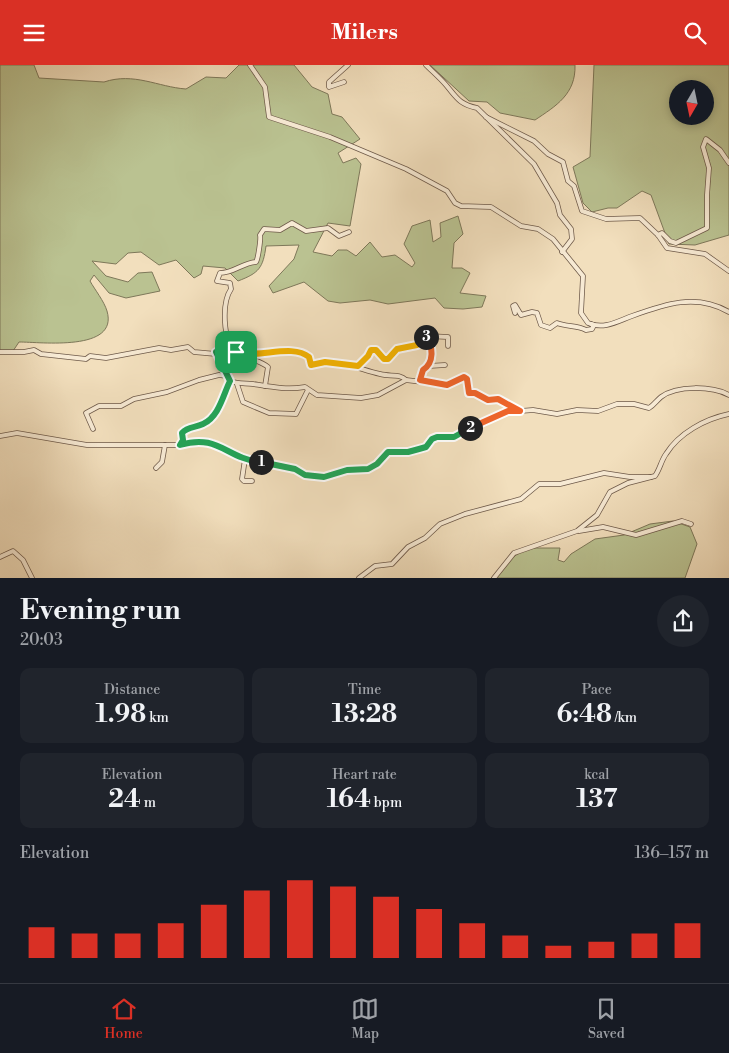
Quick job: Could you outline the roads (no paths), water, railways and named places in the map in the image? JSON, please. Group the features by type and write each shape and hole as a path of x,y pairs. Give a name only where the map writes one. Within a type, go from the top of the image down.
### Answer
{"street":[{"path":"250,65 265,87 269,117 330,137 406,169 447,191 455,203 461,206 491,207 521,226 538,229 553,239 583,276 581,313 583,319 594,325 592,329 586,331 578,327 569,328 557,323 550,328 541,325 536,313 532,312 521,315 515,305 513,305 515,313"},
{"path":"344,82 329,87 329,82 348,65"},
{"path":"426,65 448,87 456,99 467,106 477,108 534,164 557,211 570,229 572,239 562,252"},
{"path":"486,117 534,141 548,154 563,162 568,181 574,186 582,211 606,219 640,218 658,235 667,248 705,254 729,271"},
{"path":"658,235 662,233 670,241 676,243 707,228 709,168 702,145 706,139 720,150 729,163"},
{"path":"236,352 225,330 224,307 227,303 227,295 231,289 230,283 217,281 220,273 230,273 242,265 256,262 259,259 260,235 264,229 280,230 292,223 306,231 328,228 339,236 349,232"},
{"path":"591,324 617,323 631,316 675,301 704,302 718,305 729,311"},
{"path":"428,336 431,345 429,366"},
{"path":"358,366 371,350 376,350 384,359 388,359 397,349 417,345 428,336 448,337 448,346"},
{"path":"0,352 34,350 41,354 76,359 86,359 90,356 106,358 159,348 171,350 188,347 194,352 216,353 220,350 236,352 246,355 268,367 265,386"},
{"path":"246,355 281,351 301,352 309,357 311,365 314,366 325,362 358,366 381,375 400,375 406,380"},
{"path":"216,353 230,381 237,384 287,389 306,387 317,395 361,398 378,395 406,380 420,380 447,385 464,377 467,379 469,393 475,393 488,400 498,399 520,411"},
{"path":"420,380 423,370 429,366 445,365"},
{"path":"93,429 86,413 99,406 121,406 134,399 167,392 198,380 227,376"},
{"path":"180,445 183,440 182,433 186,429 202,425 213,417 230,381"},
{"path":"237,384 243,402 269,413 296,414 308,390"},
{"path":"0,436 17,433 87,445 180,445 191,442 212,442 245,459 295,469 305,475 324,477 347,470 368,469 377,464 388,452 408,452 426,447 432,439 437,437 454,437 482,421 508,411 557,414 578,410 598,411 617,404 634,404 649,408 662,396 677,390 690,389 718,389 729,395"},
{"path":"577,531 597,515 610,492 628,483 657,474 668,451 682,437 702,423 729,414"},
{"path":"156,469 162,462 165,445"},
{"path":"245,459 242,479 244,481 252,481"},
{"path":"359,578 375,566 392,564 408,547 425,538 440,524 465,514 521,499 539,485 560,484 604,473 630,477 651,477"},
{"path":"494,578 514,553 577,531 603,527 636,535 682,521 691,524"},
{"path":"0,557 13,551 19,554 32,578"}]}
